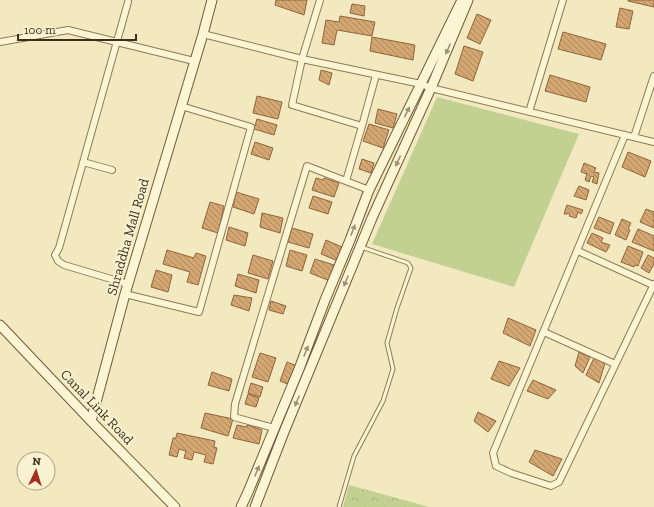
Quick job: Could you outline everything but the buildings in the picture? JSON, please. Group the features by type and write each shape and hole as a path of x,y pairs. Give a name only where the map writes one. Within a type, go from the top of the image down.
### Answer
{"street":[{"path":"212,0 203,34 302,59 421,84 432,88 654,142"},
{"path":"320,0 302,59 292,105 362,126"},
{"path":"241,507 299,369 368,190 462,0"},
{"path":"255,507 284,432 372,218 432,88 468,0"},
{"path":"529,112 564,0"},
{"path":"128,2 59,248 55,255 58,261 64,265 128,284"},
{"path":"0,42 68,30 194,61"},
{"name":"Shraddha Mall Road","path":"91,421 125,294 203,34"},
{"path":"346,181 376,75"},
{"path":"634,138 652,88 654,76"},
{"path":"125,294 199,312 251,127 181,106"},
{"path":"578,251 654,285 559,482 551,486 511,473 496,466 493,453 625,135"},
{"path":"83,162 112,170"},
{"path":"274,428 234,417 235,404 308,166 368,190"},
{"name":"Canal Link Road","path":"0,325 174,507"},
{"path":"544,332 615,364"}],"lane":[{"path":"338,507 354,456 383,401 393,369 387,343 411,268 408,263 360,247"}],"green space":[{"path":"437,97 579,134 514,287 372,244"},
{"path":"349,485 429,507 343,507"}]}
